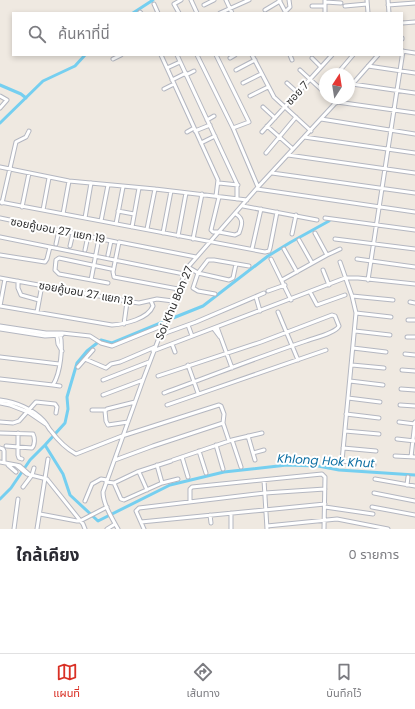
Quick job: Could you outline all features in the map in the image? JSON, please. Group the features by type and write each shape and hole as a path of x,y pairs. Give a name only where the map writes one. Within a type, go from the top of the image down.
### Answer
{"street":[{"path":"178,12 174,4 181,0"},
{"path":"191,0 197,12"},
{"path":"204,5 214,0"},
{"path":"226,0 232,12"},
{"path":"222,12 249,0"},
{"path":"265,10 280,1 285,12 290,8 289,0"},
{"path":"388,0 389,12"},
{"path":"325,12 325,1 342,2"},
{"path":"345,6 367,2 368,12"},
{"path":"388,5 415,3"},
{"path":"154,4 158,12"},
{"path":"312,6 325,6"},
{"path":"403,23 415,22"},
{"path":"403,51 415,53"},
{"path":"113,59 119,56"},
{"path":"161,56 219,183 212,228 213,232 235,235 239,233 241,218 236,214"},
{"path":"177,56 238,185 237,199"},
{"path":"197,56 233,128 258,188 415,212"},
{"path":"216,56 248,122 233,128"},
{"path":"253,56 274,97 311,131"},
{"path":"290,56 292,60"},
{"name":"ซอย 7","path":"262,132 331,56"},
{"path":"342,68 352,56"},
{"path":"355,81 377,56"},
{"path":"368,280 401,56"},
{"path":"312,58 321,67"},
{"path":"236,70 255,60"},
{"path":"167,68 180,62"},
{"path":"368,66 415,73"},
{"path":"300,70 319,86"},
{"path":"172,80 194,71"},
{"path":"243,83 261,74"},
{"path":"287,83 298,93"},
{"path":"164,89 174,84"},
{"path":"355,84 415,93"},
{"path":"250,96 268,87"},
{"path":"0,96 7,100 0,108"},
{"name":"Soi Khu Bon 27","path":"118,529 109,512 103,494 149,362 184,274 196,257 335,104"},
{"path":"351,104 415,113"},
{"path":"263,107 274,118"},
{"path":"207,120 214,116"},
{"path":"266,153 296,117"},
{"path":"321,119 415,134"},
{"path":"187,132 210,125"},
{"path":"267,126 293,149"},
{"path":"28,131 26,137 16,142 1,203 265,252 269,251 270,248 277,212"},
{"path":"201,143 215,136"},
{"path":"304,137 415,152"},
{"path":"288,155 415,173"},
{"path":"0,167 69,182 155,189 247,200"},
{"path":"22,207 29,173"},
{"path":"272,173 415,193"},
{"path":"43,210 49,178"},
{"path":"63,214 69,182"},
{"path":"85,218 91,183"},
{"path":"219,183 238,185"},
{"path":"101,221 108,185"},
{"path":"116,224 123,186"},
{"path":"132,227 139,188"},
{"path":"147,230 155,189"},
{"path":"163,233 171,191"},
{"path":"178,236 186,193"},
{"path":"193,239 202,194"},
{"path":"243,206 317,220"},
{"path":"252,249 261,209"},
{"path":"118,210 134,214"},
{"path":"292,234 296,216"},
{"name":"ซอยคู้บอน 27 แยก 19","path":"0,218 196,257"},
{"path":"325,218 415,230"},
{"path":"56,244 59,230"},
{"path":"70,246 73,233"},
{"path":"315,233 327,254"},
{"path":"85,250 88,236"},
{"path":"0,237 184,274"},
{"path":"91,280 98,238"},
{"path":"335,239 415,249"},
{"path":"299,240 312,263"},
{"path":"108,255 111,241"},
{"path":"117,242 112,274 114,277 178,289"},
{"path":"0,255 45,262 50,247"},
{"path":"284,249 297,272"},
{"path":"282,280 327,254 340,249"},
{"path":"108,283 59,274 55,270 56,260 59,258 111,269"},
{"path":"215,294 194,290 193,286 198,273 210,259 249,266"},
{"path":"272,259 292,300"},
{"path":"357,259 415,268"},
{"path":"340,262 352,296 356,313 342,461 374,465"},
{"path":"188,267 198,273 226,280 231,279 236,264"},
{"path":"323,270 329,285"},
{"name":"ซอยคู้บอน 27 แยก 13","path":"0,278 127,302 139,303 162,299 173,301"},
{"path":"154,351 292,300 345,278 415,284"},
{"path":"5,279 0,306 106,324 124,324 149,313 153,306 150,301"},
{"path":"18,281 18,288 21,295 39,300"},
{"path":"37,312 42,285"},
{"path":"268,291 285,285"},
{"path":"310,292 317,306 345,295"},
{"path":"160,335 188,325 264,293"},
{"path":"352,296 393,300"},
{"path":"256,297 260,311"},
{"path":"124,324 127,302"},
{"path":"410,302 415,303"},
{"path":"278,312 298,360"},
{"path":"356,313 391,317"},
{"path":"158,376 332,315 335,316 339,326 338,328 324,335 164,393"},
{"path":"408,320 415,320"},
{"path":"0,327 46,336 66,334 90,336 101,343 115,345 164,325"},
{"path":"188,325 192,336"},
{"path":"216,328 232,368"},
{"path":"354,331 390,335"},
{"path":"53,385 62,351 59,334"},
{"path":"407,337 415,337"},
{"path":"172,344 175,352"},
{"path":"85,359 106,368 111,364 120,362 155,347"},
{"path":"353,348 386,352"},
{"path":"78,367 93,350"},
{"path":"167,405 198,393 326,350"},
{"path":"404,354 415,355"},
{"path":"0,357 59,364"},
{"path":"103,380 149,362"},
{"path":"188,365 198,393"},
{"path":"352,365 384,368"},
{"path":"402,370 415,371"},
{"path":"0,378 60,386"},
{"path":"103,394 143,380"},
{"path":"350,381 383,385"},
{"path":"401,389 415,390"},
{"path":"348,398 380,402"},
{"path":"0,400 28,411 46,422 51,431 76,454 122,436 219,405 221,406 224,414 223,423 240,467"},
{"path":"0,422 20,421 33,404 39,402 55,404 57,407 56,413"},
{"path":"92,410 105,410 135,402"},
{"path":"0,403 8,403"},
{"path":"400,405 415,406"},
{"path":"105,410 108,425 128,422"},
{"path":"346,414 379,418"},
{"path":"395,456 413,457 415,423 399,422"},
{"path":"115,460 223,423"},
{"path":"345,431 378,434"},
{"path":"0,433 33,434 35,437 32,448 6,446"},
{"path":"85,501 92,484 101,479 114,483 157,465 216,445 262,433"},
{"path":"18,434 18,455 19,458 22,459"},
{"path":"248,436 255,460"},
{"path":"397,438 414,440"},
{"path":"216,445 223,469"},
{"path":"0,448 3,449 2,462 16,472"},
{"path":"343,448 376,451"},
{"path":"253,453 264,450"},
{"path":"199,451 206,473"},
{"path":"182,457 188,477"},
{"path":"37,529 48,460"},
{"path":"8,465 18,466 29,474 48,479 73,510 85,529"},
{"path":"157,465 162,483"},
{"path":"23,487 29,474 34,468"},
{"path":"139,472 147,490"},
{"path":"190,502 190,489 192,487 322,474 325,477 324,529"},
{"path":"407,485 408,477"},
{"path":"114,483 122,500 162,483 178,479"},
{"path":"375,479 415,486"},
{"path":"264,480 267,528 337,519 388,529"},
{"path":"144,529 136,510 139,508 265,493 325,488"},
{"path":"374,493 415,502"},
{"path":"14,529 18,499"},
{"path":"141,522 325,506 373,514"},
{"path":"73,510 77,507"},
{"path":"40,514 80,521 107,507"},
{"path":"372,507 415,515"},
{"path":"231,513 231,529"},
{"path":"210,515 211,523"},
{"path":"107,529 115,524"}],"waterway":[{"path":"135,12 153,0"},
{"path":"0,123 43,81 75,66 84,56"},
{"path":"0,85 21,94 26,98"},
{"path":"168,320 203,306 268,256 329,221"},
{"path":"45,445 65,423 68,409 67,397 77,363 87,351 101,340 112,343 163,322"},
{"name":"Khlong Hok Khut","path":"0,499 11,488 30,460 45,445 63,474 70,495 98,521 170,485 224,472 287,465 318,466 339,470 415,475"}]}
